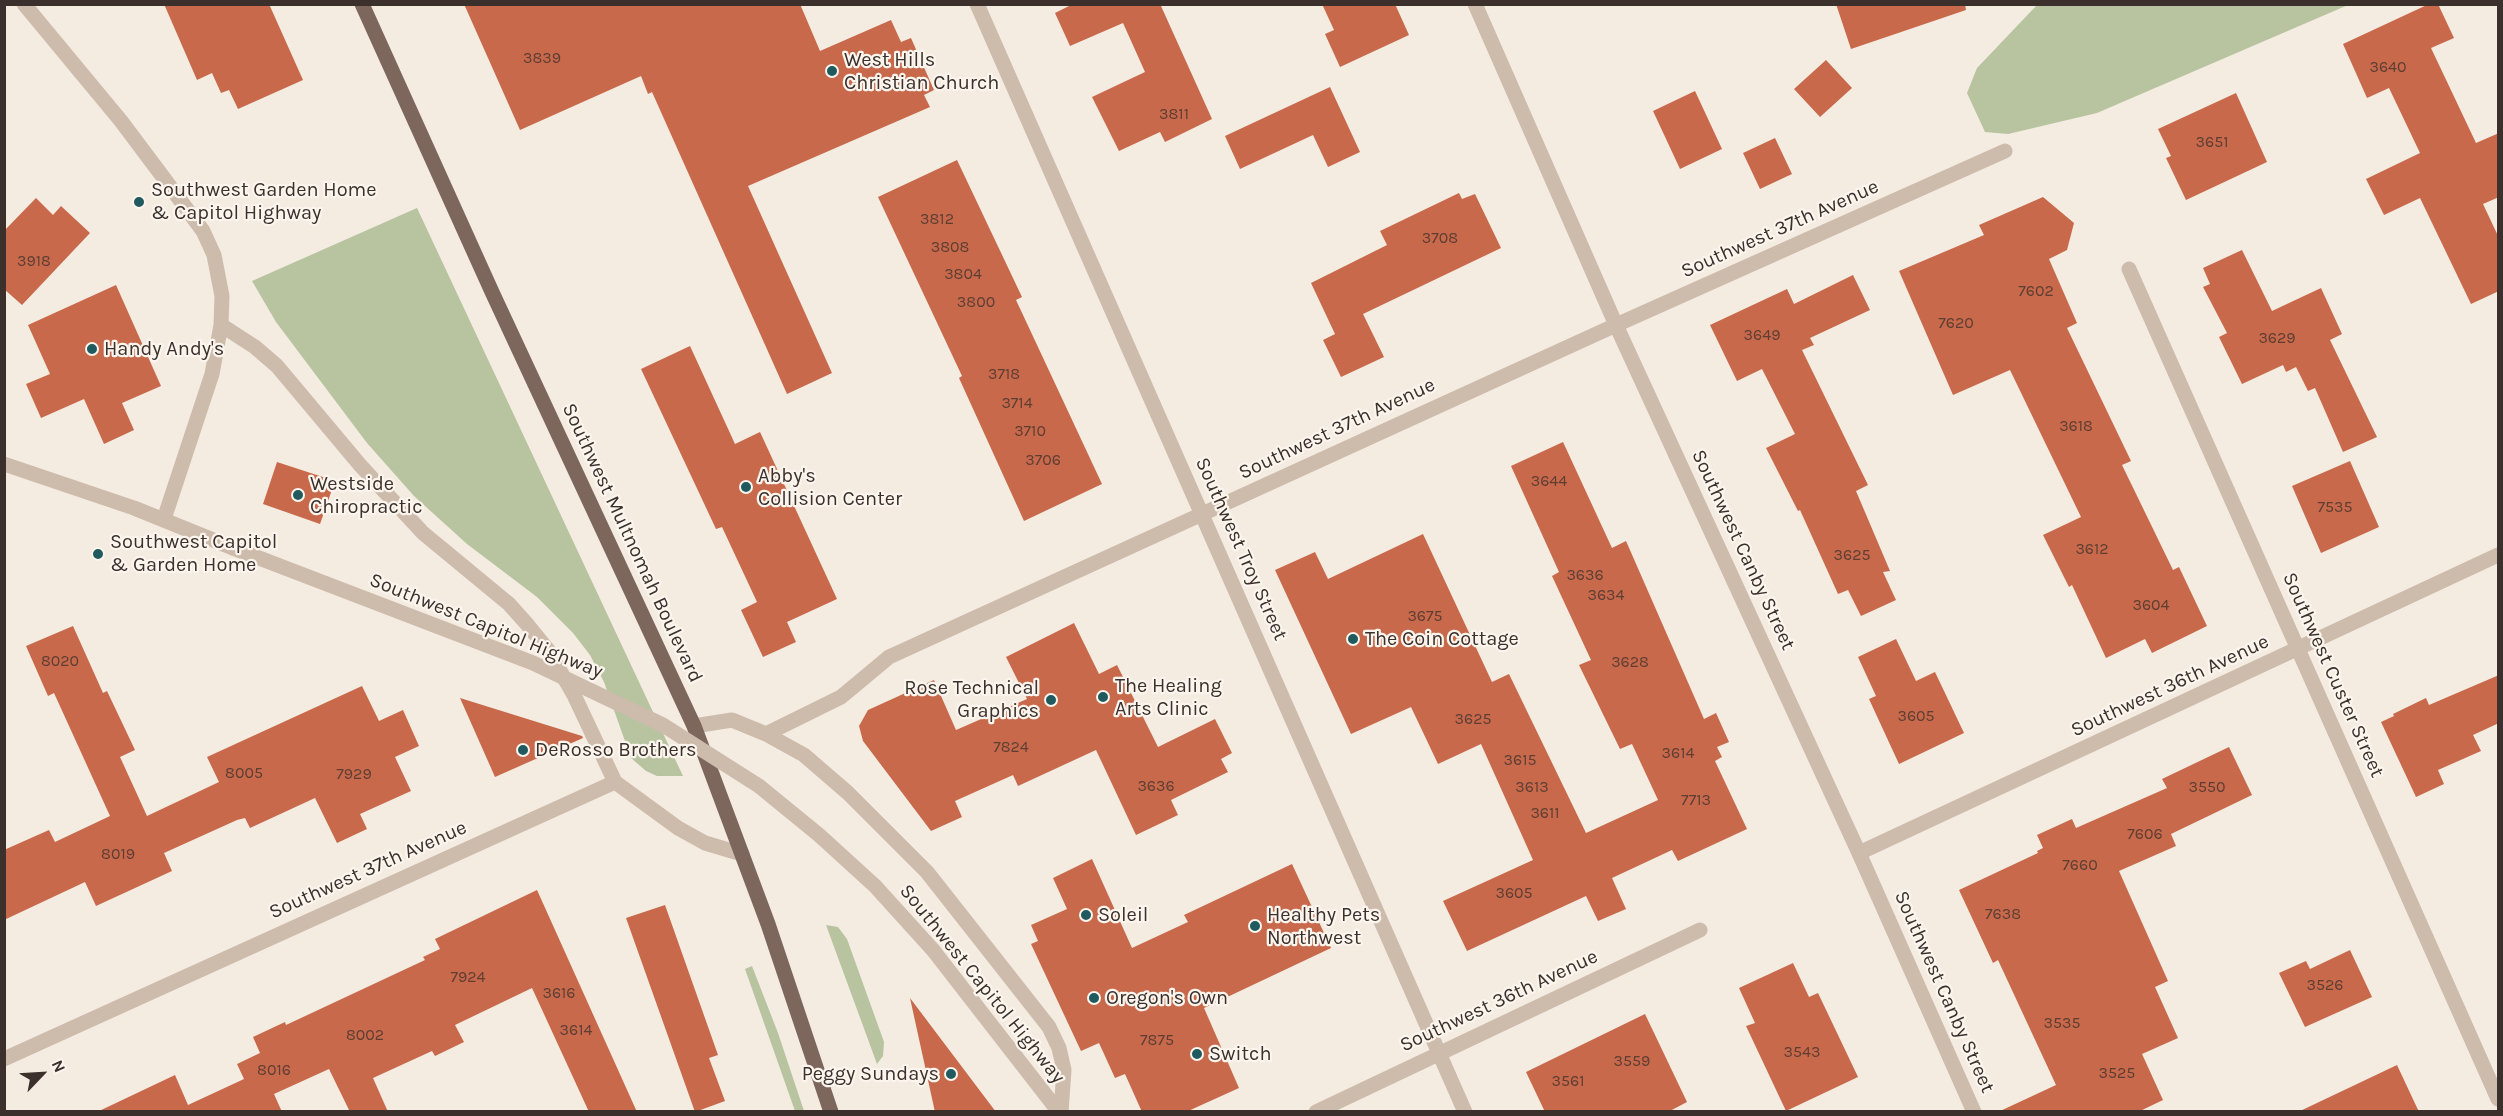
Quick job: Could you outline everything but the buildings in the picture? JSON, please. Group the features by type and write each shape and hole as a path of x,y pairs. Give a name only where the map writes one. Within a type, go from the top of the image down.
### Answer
{"main road":[{"name":"Southwest Multnomah Boulevard","path":"362,4 496,302 694,726 772,935 831,1112"}],"street":[{"path":"24,4 121,121 203,231 214,255 222,297 221,325 212,374 164,519"},
{"name":"Southwest Troy Street","path":"977,4 1465,1112"},
{"name":"Southwest Canby Street","path":"1475,4 1616,325 1859,853 1974,1112"},
{"name":"Southwest 37th Avenue","path":"766,734 841,697 889,657 1616,325 2005,151"},
{"name":"Southwest Custer Street","path":"2129,269 2499,1099"},
{"path":"221,325 255,347 277,366 360,465 423,533 509,604 526,622 548,650 574,695 615,782 678,828 705,843 742,854"},
{"name":"Southwest Capitol Highway","path":"4,464 164,519 233,548 533,663 663,725 759,786 819,835 875,886 933,950 1060,1112"},
{"name":"Southwest 36th Avenue","path":"1859,853 2499,555"},
{"path":"694,726 732,720 766,734 804,755 848,793 927,872 1049,1027 1059,1048 1064,1070 1060,1112"},
{"name":"Southwest 37th Avenue","path":"4,1059 615,782"},
{"name":"Southwest 36th Avenue","path":"1316,1112 1440,1051 1700,930"}],"green space":[{"path":"2037,5 2348,5 2097,113 2008,134 1985,132 1967,93 1977,68"},
{"path":"417,208 683,776 657,776 646,771 631,758 604,682 590,655 573,633 537,597 467,544 414,496 367,443 276,322 252,281"},
{"path":"826,925 838,927 847,939 884,1042 883,1056 877,1064"},
{"path":"752,966 778,1033 804,1111 795,1111 745,969"}],"place":[{"name":"West Hills Christian Church","path":"832,71"},
{"name":"Southwest Garden Home & Capitol Highway","path":"139,202"},
{"name":"Handy Andy's","path":"92,349"},
{"name":"Abby's Collision Center","path":"746,487"},
{"name":"Westside Chiropractic","path":"298,495"},
{"name":"Southwest Capitol & Garden Home","path":"98,554"},
{"name":"The Coin Cottage","path":"1353,639"},
{"name":"The Healing Arts Clinic","path":"1103,697"},
{"name":"Rose Technical Graphics","path":"1051,700"},
{"name":"DeRosso Brothers","path":"523,750"},
{"name":"Soleil","path":"1086,915"},
{"name":"Healthy Pets Northwest","path":"1255,926"},
{"name":"Oregon's Own","path":"1094,998"},
{"name":"Switch","path":"1197,1054"},
{"name":"Peggy Sundays","path":"951,1074"}]}
